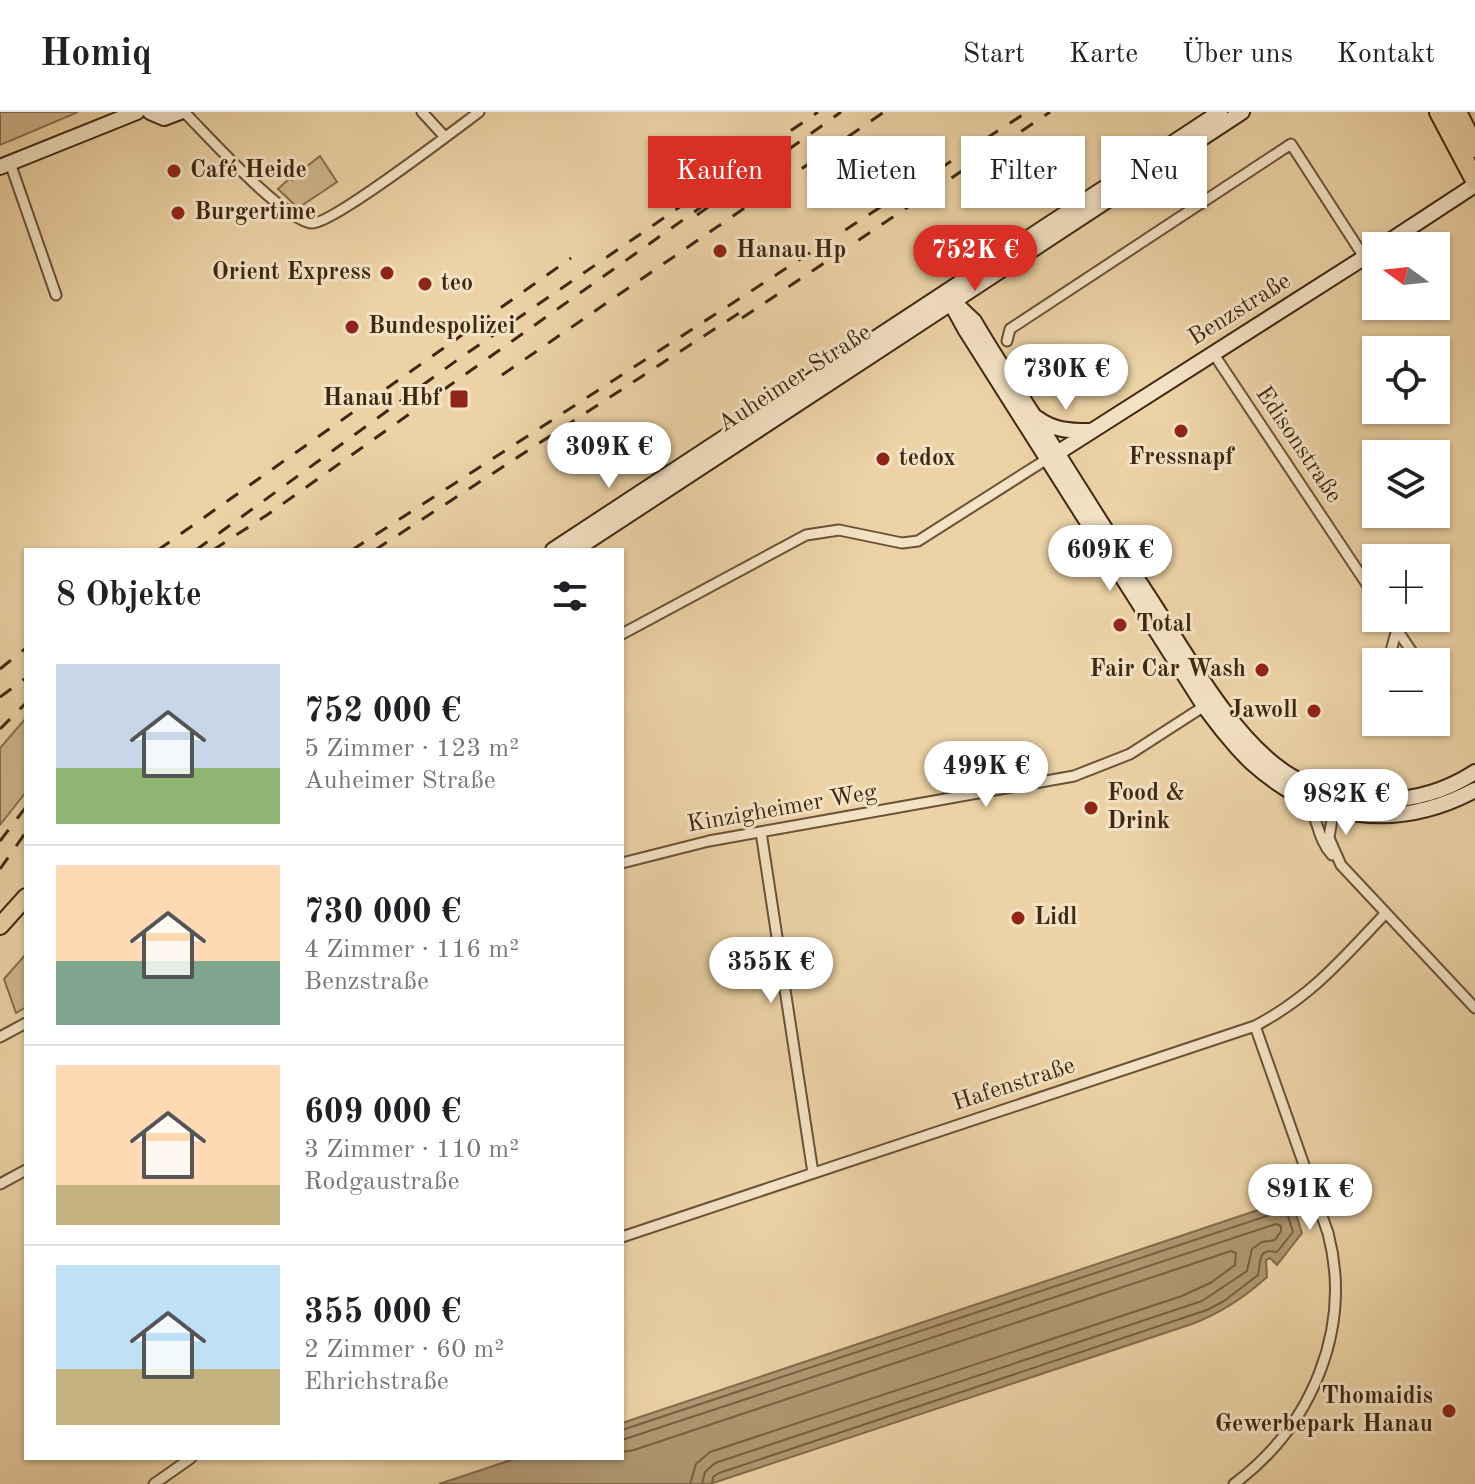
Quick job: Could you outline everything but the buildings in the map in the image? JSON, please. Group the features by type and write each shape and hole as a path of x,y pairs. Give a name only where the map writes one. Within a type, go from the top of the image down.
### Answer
{"highway":[{"path":"1439,112 1469,147"},
{"path":"1457,112 1469,147 1475,182"}],"main road":[{"path":"5,165 137,112"},
{"path":"150,112 164,118 182,112"},
{"name":"Auheimer Straße","path":"578,548 934,300 1220,112"},
{"name":"Auheimer Straße","path":"556,548 919,324 1242,112"},
{"path":"1402,232 1475,182"},
{"name":"Benzstraße","path":"1051,456 1362,259"},
{"path":"984,282 974,298 969,325 1252,763 1303,799 1325,807 1379,816 1418,813 1475,790"},
{"path":"957,285 952,302 954,310 969,325 1033,416 1051,456"},
{"path":"934,300 952,302"},
{"path":"919,324 969,325"},
{"path":"1033,416 1054,428 1091,431"},
{"path":"1210,702 1271,762 1296,779 1325,807"},
{"path":"1325,807 1416,798 1475,772"},
{"path":"0,926 24,899"}],"street":[{"path":"182,112 282,206 314,224 323,222 350,204 479,112"},
{"path":"422,112 445,137"},
{"path":"1007,341 1010,329 1291,144 1362,243"},
{"path":"5,165 56,295"},
{"name":"Edisonstraße","path":"1213,353 1362,577"},
{"path":"624,633 806,535 839,530 902,543 918,541 1051,456"},
{"name":"Kinzigheimer Weg","path":"624,862 690,845 1074,776 1130,754 1210,702"},
{"path":"1325,807 1329,838 1341,865"},
{"path":"1325,807 1319,838 1385,914 1475,1008"},
{"path":"761,832 813,1173"},
{"name":"Hafenstraße","path":"624,1236 1255,1026 1285,1010 1313,989 1385,914"},
{"path":"0,1037 24,1024"},
{"path":"1234,1484 1280,1441 1305,1406 1328,1345 1337,1294 1335,1261 1328,1233 1255,1026"},
{"path":"0,1184 24,1171"},
{"path":"154,1484 188,1460"}],"shaded area":[{"path":"0,112 78,112 0,145"},
{"path":"320,156 337,182 298,208 278,189 290,178 292,180 301,174"},
{"path":"24,720 24,795 0,825 0,748"},
{"path":"24,956 24,1008 16,1013 4,979"}],"water":[{"path":"1291,1199 1302,1233 1277,1265 1270,1258 1266,1260 1267,1277 1258,1285 1222,1310 1192,1324 710,1484 439,1484 511,1460 624,1460 624,1422"}],"railway":[{"path":"199,548 460,358 818,112"},
{"path":"697,215 841,112"},
{"path":"502,375 884,112"},
{"path":"355,548 1027,112"},
{"path":"742,318 1050,112"},
{"path":"216,548 700,208"},
{"path":"161,548 571,258"},
{"path":"378,548 750,306"},
{"path":"0,669 24,650"},
{"path":"0,697 24,679"},
{"path":"0,729 24,705"},
{"path":"0,841 24,810"},
{"path":"0,869 24,835"}],"place":[{"name":"Café Heide","path":"174,171"},
{"name":"Burgertime","path":"178,213"},
{"name":"Hanau Hp","path":"720,251"},
{"name":"Orient Express","path":"387,273"},
{"name":"teo","path":"425,284"},
{"name":"Bundespolizei","path":"352,327"},
{"name":"Hanau Hbf","path":"459,399"},
{"name":"Fressnapf","path":"1181,431"},
{"name":"tedox","path":"883,459"},
{"name":"Total","path":"1120,625"},
{"name":"Fair Car Wash","path":"1262,670"},
{"name":"Jawoll","path":"1314,711"},
{"name":"Food & Drink","path":"1091,808"},
{"name":"Lidl","path":"1018,918"},
{"name":"Thomaidis Gewerbepark Hanau","path":"1449,1411"}]}
